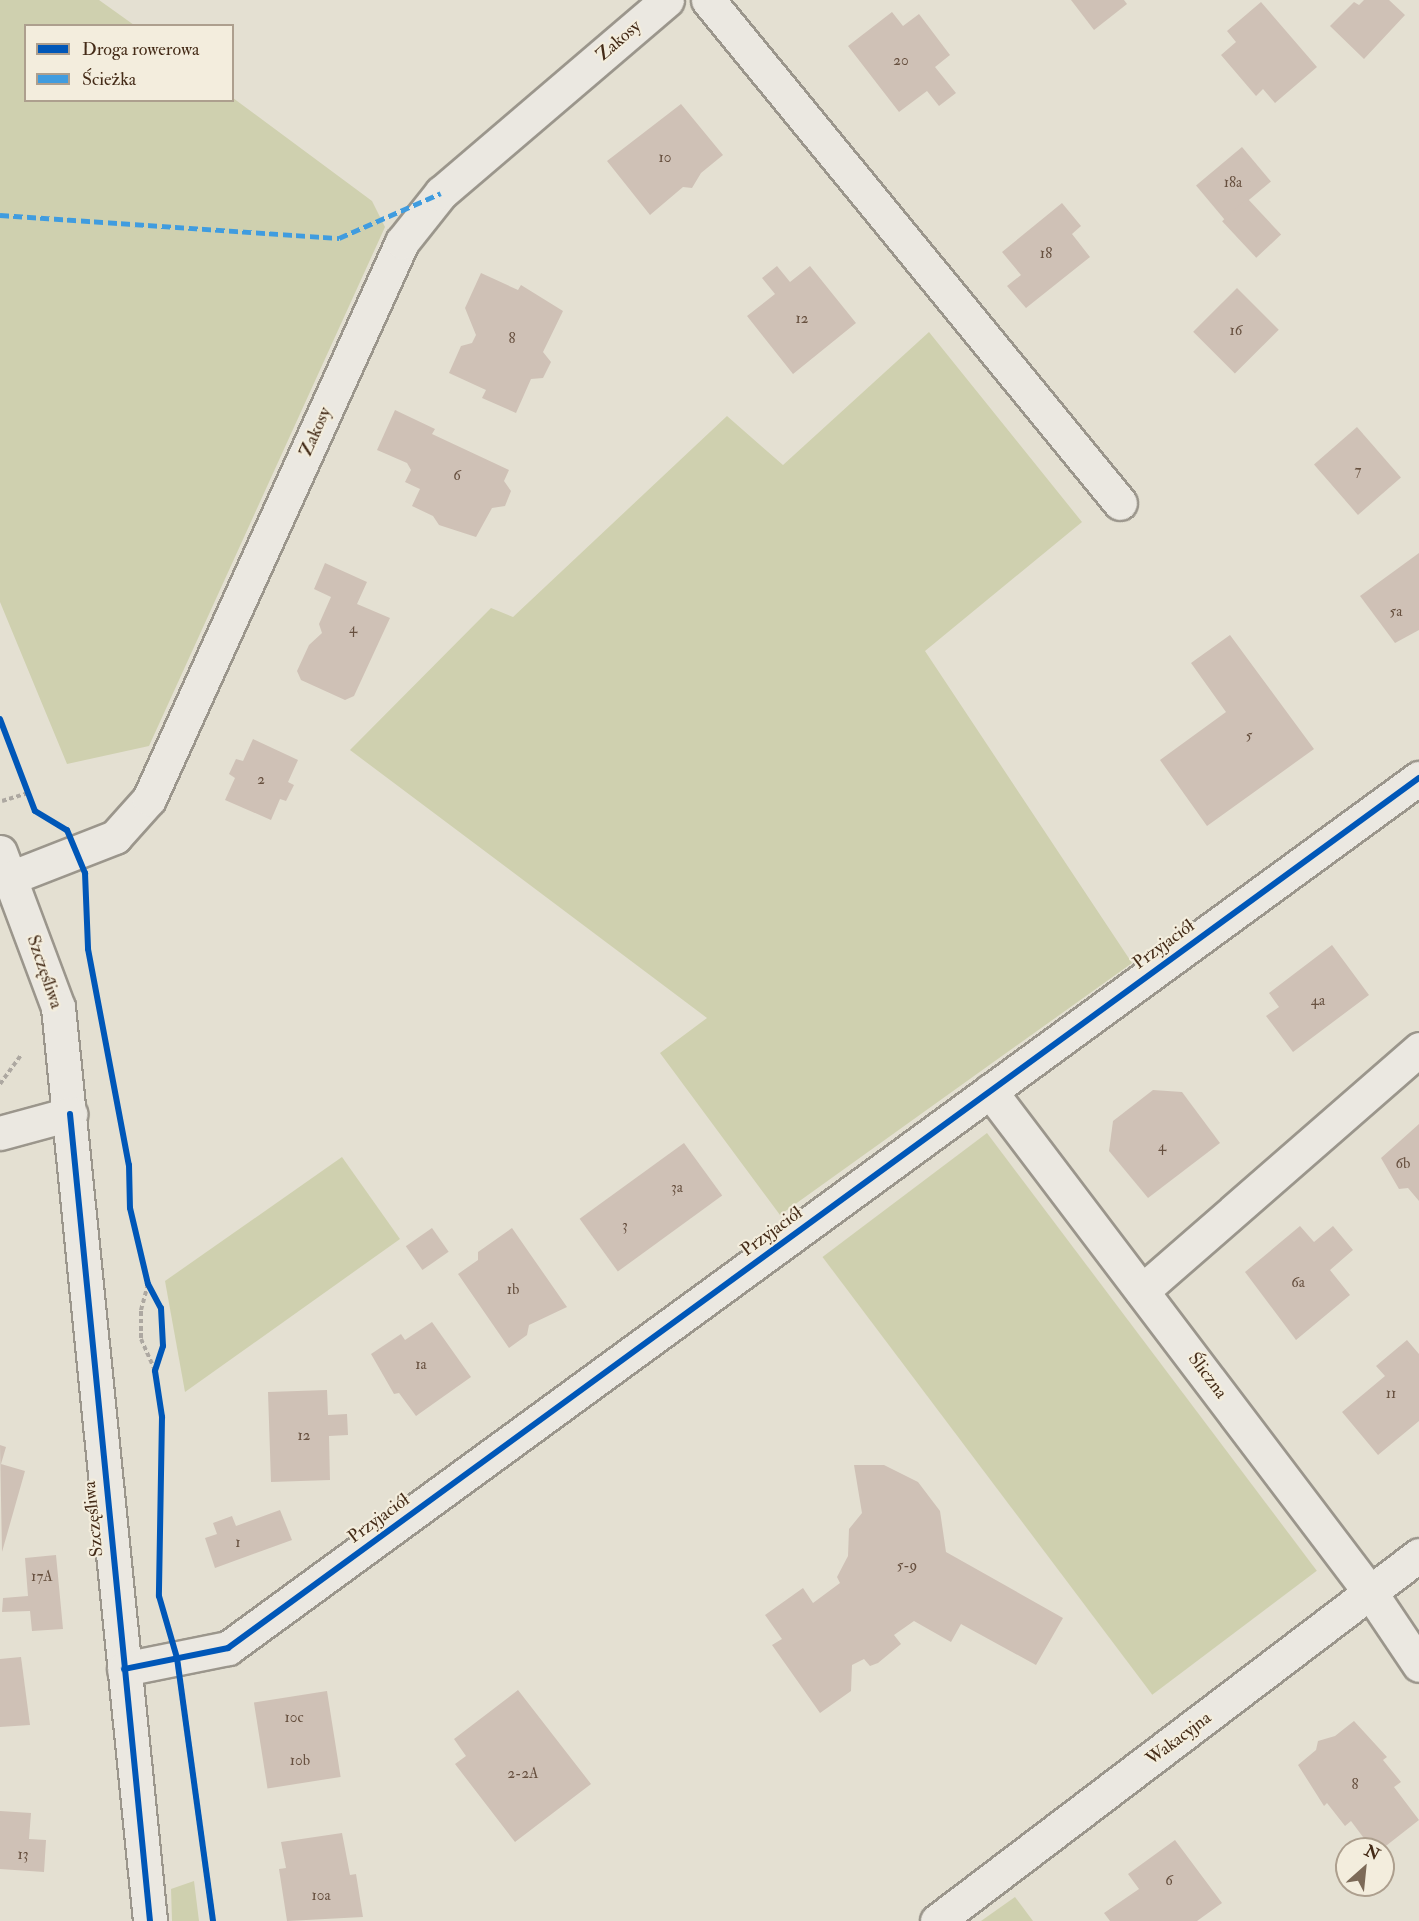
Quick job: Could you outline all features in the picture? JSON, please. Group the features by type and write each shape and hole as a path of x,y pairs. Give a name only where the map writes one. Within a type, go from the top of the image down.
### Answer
{"street":[{"name":"Zakosy","path":"5,865 115,837 149,799 402,242 441,193 667,0"},
{"path":"708,0 1120,503"},
{"name":"Przyjaciół","path":"124,1669 228,1648 1419,778"},
{"name":"Szczęśliwa","path":"5,865 58,1007 150,1921"},
{"path":"1142,1291 1419,1049"},
{"name":"Śliczna","path":"990,1091 1372,1595 1419,1665"},
{"path":"0,1133 70,1114"},
{"name":"Wakacyjna","path":"937,1921 1372,1595 1419,1554"}],"path":[{"path":"2,801 28,793"},
{"path":"0,1084 24,1050"},
{"path":"148,1284 156,1294"},
{"path":"148,1284 141,1311 141,1340 155,1371"},
{"path":"155,1371 159,1361"}],"green space":[{"path":"0,0 99,0 133,24 24,24 24,102 234,102 234,99 372,201 385,227 149,746 67,764 0,602"},
{"path":"929,332 1082,522 925,651 1132,963 780,1215 660,1053 707,1018 350,750 491,608 513,617 727,416 783,465"},
{"path":"987,1133 1317,1571 1152,1695 822,1257"},
{"path":"342,1157 400,1239 185,1392 165,1281"},
{"path":"194,1881 199,1921 172,1921 171,1889"},
{"path":"1015,1897 1033,1921 981,1921"}],"building":[{"path":"1071,0 1124,0 1127,4 1094,30"},
{"path":"1364,0 1389,0 1405,15 1364,59 1330,26 1354,2 1359,5"},
{"path":"1261,2 1317,67 1275,103 1263,89 1256,96 1221,55 1236,42 1227,31"},
{"path":"892,12 903,26 919,14 950,55 935,67 956,93 939,106 927,91 899,112 848,46"},
{"path":"681,104 723,155 701,173 692,188 683,187 650,215 607,161"},
{"path":"1242,147 1271,181 1225,220 1196,186"},
{"path":"1247,198 1281,235 1256,258 1222,221"},
{"path":"1062,203 1081,226 1072,234 1090,257 1026,308 1007,286 1021,275 1002,252"},
{"path":"777,266 790,282 810,266 856,323 793,374 747,316 775,294 762,278"},
{"path":"481,273 518,290 521,285 563,311 543,352 551,362 543,378 531,379 516,413 482,398 486,390 449,373 461,346 472,343 476,335 465,308"},
{"path":"1237,288 1279,330 1235,374 1193,332"},
{"path":"395,410 435,429 432,434 509,470 504,481 511,491 505,506 492,508 476,537 439,525 433,516 412,506 420,489 405,482 411,470 407,463 377,450"},
{"path":"1357,427 1401,478 1358,515 1314,464"},
{"path":"1419,553 1419,630 1395,643 1360,596"},
{"path":"325,563 367,582 357,604 390,618 354,696 345,700 301,680 297,671 309,645 322,633 319,624 331,597 314,589"},
{"path":"1230,635 1314,749 1207,826 1160,760 1226,712 1191,663"},
{"path":"253,739 298,760 288,782 294,785 286,801 280,799 271,820 225,800 235,778 229,774 236,759 243,761"},
{"path":"1332,945 1369,995 1293,1052 1266,1016 1279,1007 1269,993"},
{"path":"1153,1090 1182,1092 1220,1143 1148,1198 1109,1151 1113,1121"},
{"path":"1419,1124 1419,1201 1408,1188 1399,1189 1381,1158"},
{"path":"684,1143 722,1196 618,1271 580,1219"},
{"path":"1300,1226 1314,1242 1333,1226 1353,1250 1330,1270 1350,1295 1296,1340 1245,1272"},
{"path":"432,1228 449,1252 422,1270 406,1246"},
{"path":"512,1228 567,1307 529,1325 527,1335 509,1348 458,1274 478,1260 478,1252"},
{"path":"432,1322 471,1377 416,1416 399,1393 394,1394 371,1354 401,1334 405,1340"},
{"path":"1407,1340 1419,1354 1419,1421 1378,1455 1342,1412 1385,1376 1376,1366"},
{"path":"327,1390 328,1415 347,1414 348,1435 329,1436 330,1480 271,1482 268,1392"},
{"path":"0,1445 6,1447 1,1464 25,1471 2,1552"},
{"path":"854,1465 884,1465 918,1482 940,1511 946,1552 1063,1618 1036,1665 961,1624 951,1642 914,1621 894,1635 901,1644 878,1663 870,1666 864,1659 852,1665 851,1691 820,1713 772,1645 782,1639 765,1615 803,1588 813,1603 840,1583 837,1577 848,1556 849,1529 862,1513"},
{"path":"280,1510 292,1540 215,1568 205,1538 217,1534 213,1523 232,1516 236,1526"},
{"path":"56,1555 63,1629 32,1631 30,1611 2,1612 3,1598 28,1596 25,1558"},
{"path":"21,1657 30,1725 0,1727 0,1659"},
{"path":"518,1690 591,1784 515,1842 455,1764 466,1756 454,1739"},
{"path":"327,1691 341,1777 268,1789 254,1703"},
{"path":"1354,1721 1387,1757 1383,1760 1401,1782 1394,1787 1419,1820 1395,1839 1395,1837 1363,1837 1351,1821 1345,1826 1327,1803 1324,1806 1298,1765 1316,1750 1318,1741 1335,1736"},
{"path":"0,1811 31,1813 29,1839 46,1840 44,1872 0,1869"},
{"path":"342,1833 350,1875 356,1874 363,1917 287,1921 279,1869 286,1868 281,1842"},
{"path":"1175,1840 1222,1903 1197,1921 1110,1921 1104,1913 1139,1889 1128,1874"}],"marked path":[{"path":"0,215 339,238 441,193"}],"cycle path":[{"path":"0,719 35,811 67,830 85,873 88,949 129,1165 130,1208 148,1284 161,1308 163,1346 155,1371 162,1417 159,1596 177,1658 213,1921"},
{"path":"124,1669 228,1648 1419,778"},
{"path":"70,1114 150,1921"}]}
